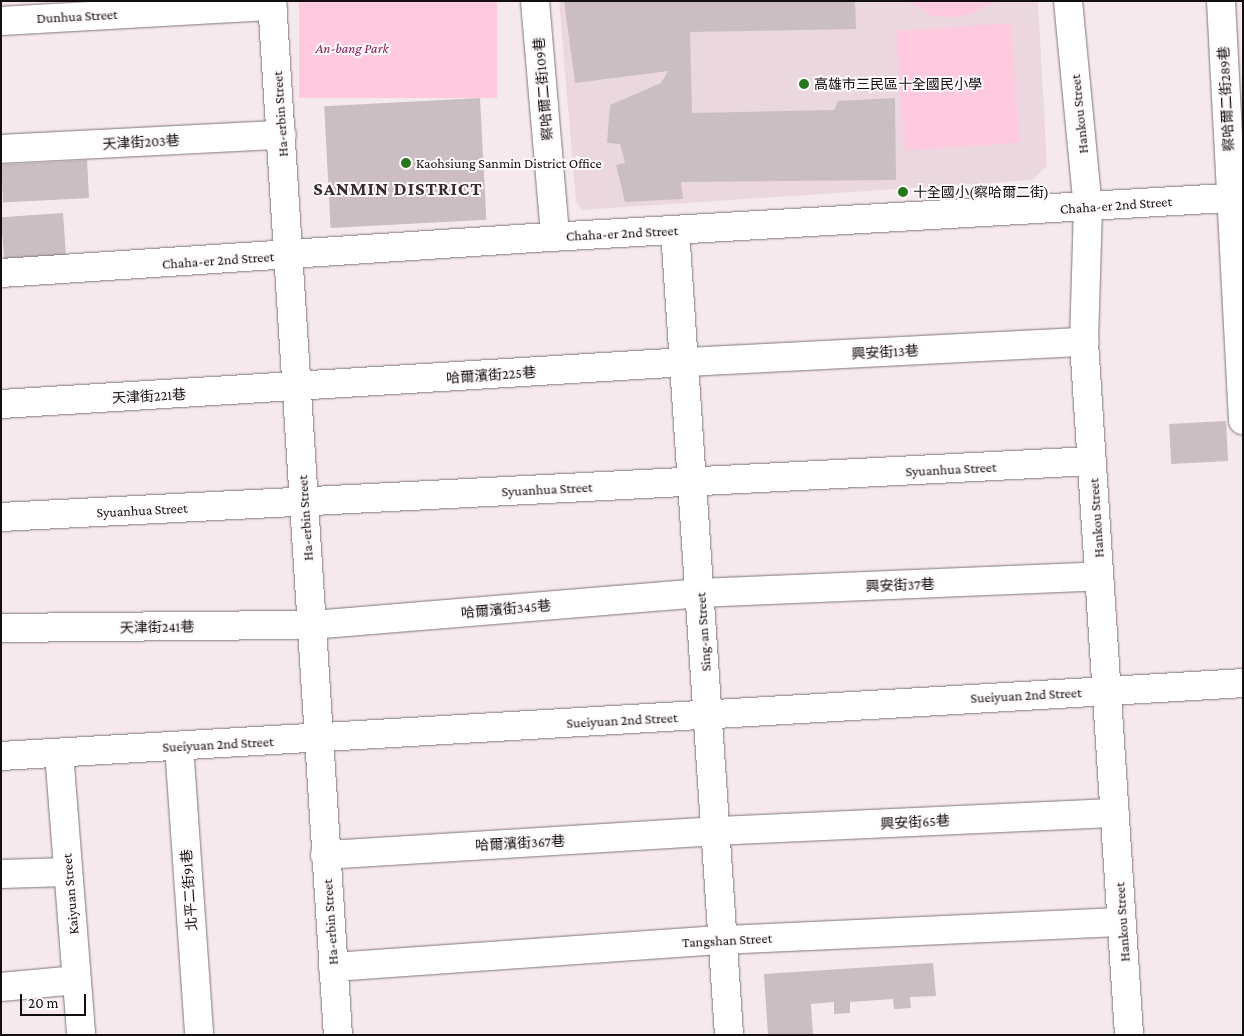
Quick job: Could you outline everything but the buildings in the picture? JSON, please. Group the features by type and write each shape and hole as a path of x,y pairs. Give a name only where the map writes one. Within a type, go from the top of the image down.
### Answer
{"street":[{"name":"察哈爾二街109巷","path":"536,1 555,236"},
{"name":"Hankou Street","path":"1068,1 1088,207 1084,342 1129,1035"},
{"name":"察哈爾二街289巷","path":"1221,1 1237,197 1243,420"},
{"name":"Dunhua Street","path":"1,21 273,3"},
{"name":"Ha-erbin Street","path":"273,3 290,256 296,388 325,855 338,1035"},
{"name":"天津街203巷","path":"1,148 282,135"},
{"name":"Chaha-er 2nd Street","path":"1,273 290,256 555,236 1237,197"},
{"name":"Sing-an Street","path":"675,230 686,362 729,1035"},
{"name":"興安街13巷","path":"686,362 1084,342"},
{"name":"哈爾濱街225巷","path":"296,388 686,362"},
{"name":"天津街221巷","path":"1,404 296,388"},
{"name":"Syuanhua Street","path":"1,517 1092,461"},
{"name":"興安街37巷","path":"700,593 1100,576"},
{"name":"哈爾濱街345巷","path":"312,625 700,593"},
{"name":"天津街241巷","path":"1,628 312,625"},
{"name":"Sueiyuan 2nd Street","path":"1,756 1243,683"},
{"name":"北平二街91巷","path":"179,746 199,1035"},
{"name":"Kaiyuan Street","path":"59,753 81,1035"},
{"name":"興安街65巷","path":"716,831 1115,813"},
{"name":"哈爾濱街367巷","path":"325,855 716,831"},
{"path":"1,874 68,872"},
{"name":"Tangshan Street","path":"333,967 723,940 1122,922"},
{"path":"1,986 77,980"}],"shaded area":[{"name":"高雄市三民區十全國民小學","path":"559,1 1038,1 1047,166 1032,180 582,210 576,202"}],"green space":[{"name":"An-bang Park","path":"299,1 497,1 497,98 299,98"},
{"path":"909,1 996,1 971,14 955,17 932,16"},
{"path":"1011,23 1019,143 905,151 896,31"}],"place":[{"name":"高雄市三民區十全國民小學","path":"804,84"},
{"name":"Kaohsiung Sanmin District Office","path":"406,163"},
{"name":"十全國小(察哈爾二街)","path":"903,192"}],"district":[{"name":"SANMIN DISTRICT","path":"398,189"}]}
